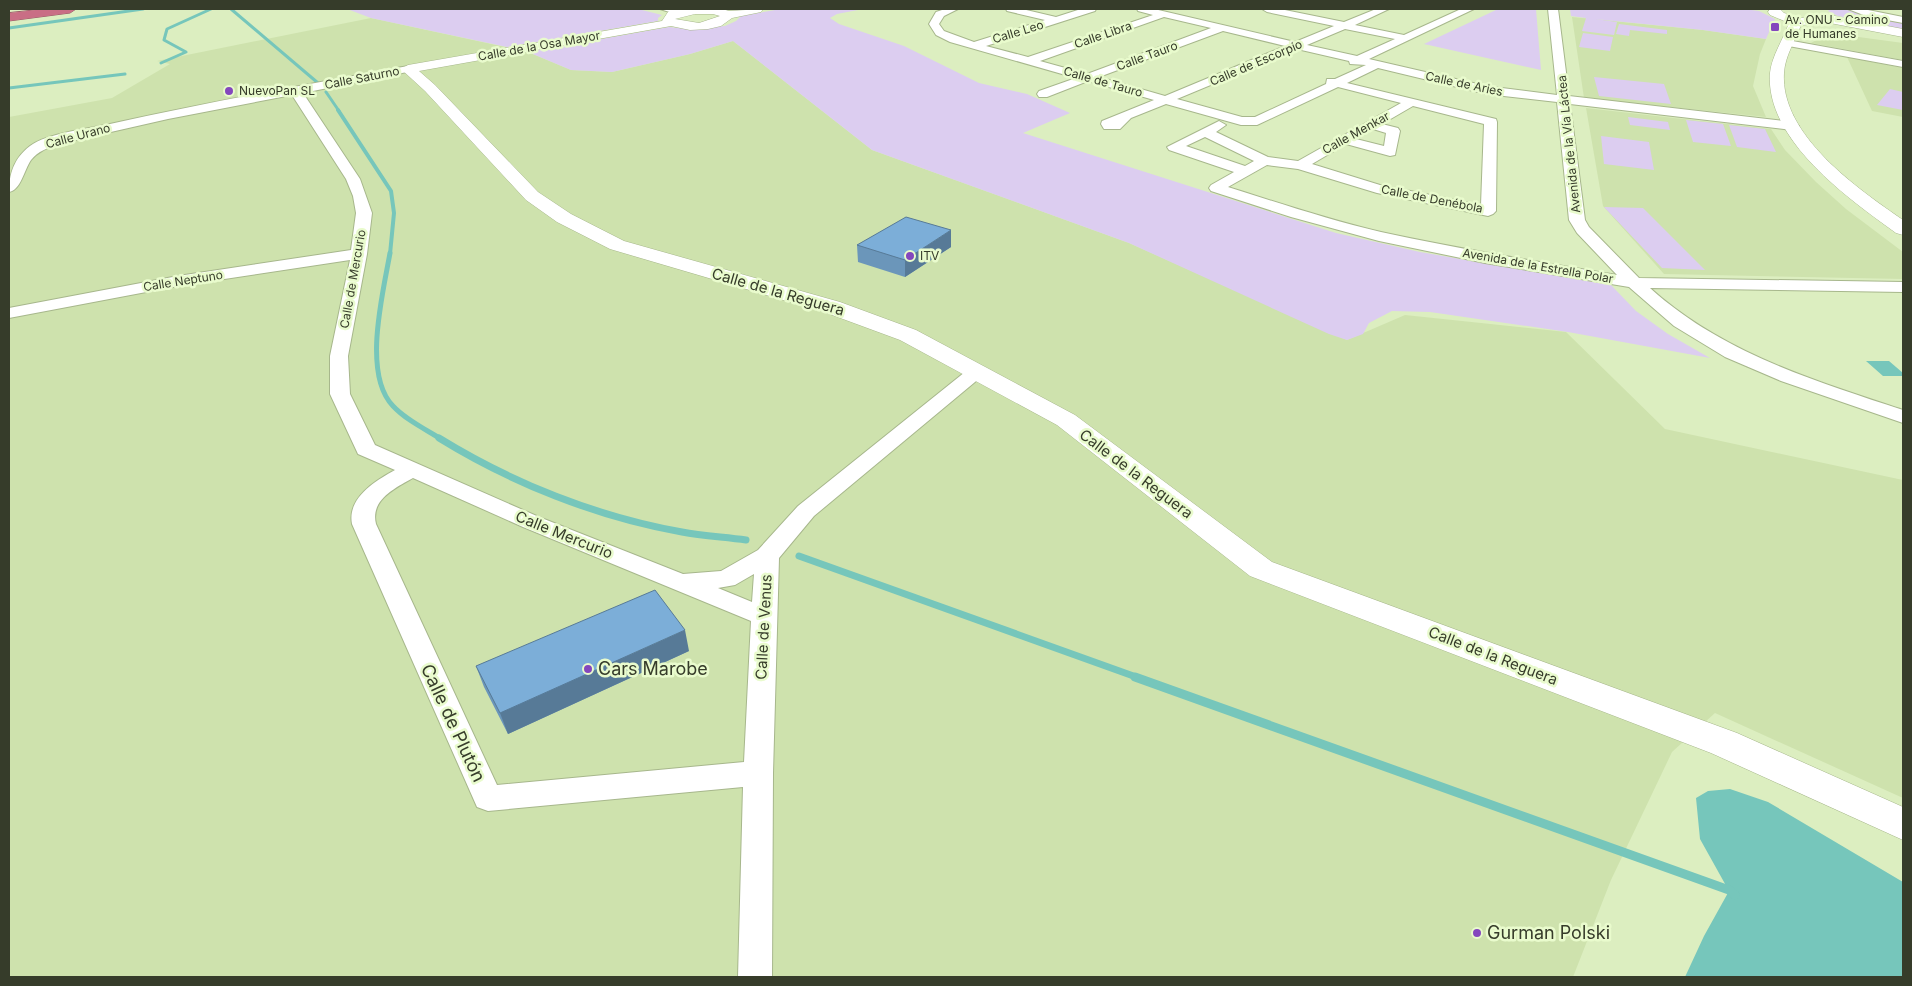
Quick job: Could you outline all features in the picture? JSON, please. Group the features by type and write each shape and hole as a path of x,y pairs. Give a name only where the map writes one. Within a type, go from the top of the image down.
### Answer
{"highway":[{"path":"9,16 57,9"},
{"path":"9,16 70,9"}],"street":[{"path":"665,9 674,17"},
{"path":"728,12 757,9"},
{"path":"953,9 940,14 934,24 940,33 974,46"},
{"path":"1011,9 1057,20"},
{"name":"Calle Leo","path":"974,46 1091,9"},
{"path":"1268,9 1404,38"},
{"name":"Calle de Escorpio","path":"1126,117 1346,26 1378,9"},
{"path":"1245,171 1174,147 1318,79 1368,60 1404,38 1469,9"},
{"name":"Avenida de la Vía Láctea","path":"1553,9 1577,220 1583,230 1656,303 1709,340 1762,366 1903,417"},
{"path":"1774,9 1774,12 1780,16 1801,12 1818,22 1829,19 1903,33"},
{"path":"1853,9 1903,20"},
{"name":"Calle de Aries","path":"1161,10 1486,90 1563,101 1792,126"},
{"name":"Calle de Aries","path":"1161,10 1222,28 1302,44"},
{"name":"Calle Libra","path":"1023,59 1161,10"},
{"name":"Calle de la Osa Mayor","path":"408,70 674,17 685,26 709,25 724,20 728,12"},
{"path":"1801,12 1787,43 1776,77 1781,100 1792,126 1818,159 1846,186 1903,229"},
{"name":"Calle Tauro","path":"1049,92 1222,28"},
{"path":"1787,43 1903,64"},
{"name":"Calle de Tauro","path":"974,46 1233,119 1256,121 1336,83 1368,60"},
{"name":"Calle Saturno","path":"168,116 408,70"},
{"name":"Calle de la Reguera","path":"408,70 430,88 532,196 564,218 617,245 832,307 908,335 1066,420 1261,569 1724,743 1903,824"},
{"name":"Calle de Denébola","path":"1265,160 1300,165 1377,189 1488,211 1491,122 1318,79"},
{"name":"Calle de Mercurio","path":"296,91 353,179 364,213 359,254 339,356 340,394 366,449"},
{"name":"Calle Menkar","path":"1300,165 1412,102"},
{"name":"Calle Urano","path":"9,188 24,158 36,148 54,141 168,116"},
{"path":"1345,140 1390,152 1393,130 1372,125"},
{"path":"1206,132 1265,160"},
{"name":"Avenida de la Estrella Polar","path":"1265,160 1216,188 1296,214 1379,236 1484,258 1635,283 1903,288"},
{"name":"Calle Neptuno","path":"9,313 178,281 359,254"},
{"name":"Calle de Venus","path":"755,977 758,773 763,616 767,556 806,511 977,372"},
{"name":"Calle Mercurio","path":"366,449 410,470 763,616"},
{"name":"Calle de Plutón","path":"410,470 376,492 363,513 364,524 371,544 488,798 758,773"},
{"path":"680,582 726,579 767,556"}],"shaded area":[{"path":"347,9 638,9 662,15 658,18 658,21 507,47 371,18"},
{"path":"781,9 863,9 837,14 830,18 839,24 904,46 979,83 1027,94 1070,113 1023,133 1336,233 1420,252 1611,285 1636,311 1668,334 1710,358 1568,332 1430,312 1392,311 1369,323 1363,334 1347,340 1329,334 1129,243 872,150 733,41 690,54 612,72 571,70 528,52 669,27 688,29 725,26 736,21 741,16"},
{"path":"1498,9 1536,9 1541,70 1424,44"},
{"path":"1570,9 1744,9 1759,11 1775,19 1766,39 1703,30 1595,19 1617,22 1614,35 1582,31 1586,18 1571,16"},
{"path":"1830,9 1858,12 1903,22 1903,29 1842,18 1828,11"},
{"path":"1572,17 1703,30 1766,39 1760,54 1753,86 1766,117 1584,98"},
{"path":"371,18 528,52 571,70 612,72 690,54 733,41 872,150 1129,243 1347,340 1405,315 1566,332 1665,429 1903,480 1903,798 1715,713 1672,752 1611,880 1573,977 9,977 9,117 112,98 170,64 157,61"},
{"path":"1619,24 1667,30 1667,34 1630,30 1629,36 1616,34"},
{"path":"1583,33 1613,37 1610,51 1579,47"},
{"path":"1829,33 1903,43 1903,60 1811,43"},
{"path":"1847,57 1903,68 1903,117 1872,111"},
{"path":"1594,77 1664,84 1671,104 1599,96"},
{"path":"1890,89 1903,92 1903,110 1877,105"},
{"path":"1586,108 1771,129 1785,150 1816,182 1846,209 1903,252 1903,279 1664,274 1603,206"},
{"path":"1628,117 1668,122 1670,130 1630,125"},
{"path":"1686,120 1723,124 1731,146 1693,142"},
{"path":"1729,125 1765,129 1776,152 1737,147"},
{"path":"1601,136 1649,142 1654,170 1604,164"},
{"path":"1604,207 1643,208 1705,270 1662,268"}],"water":[{"path":"1866,361 1889,361 1903,373 1903,376 1883,376"},
{"path":"1730,789 1768,802 1903,882 1903,977 1685,977 1704,936 1729,891 1700,839 1696,798 1708,791"}],"building":[{"path":"906,217 951,230 905,260 857,245"},
{"path":"655,590 685,630 500,713 476,666"}],"waterway":[{"path":"9,28 143,9"},
{"path":"161,63 186,52 164,40 167,29 211,9"},
{"path":"231,9 318,83"},
{"path":"9,88 125,74"},
{"path":"326,92 339,111"},
{"path":"338,110 391,191 394,213 390,254"},
{"path":"390,253 377,332 378,374 384,392 393,406 410,420 441,439"},
{"path":"439,438 496,470 587,508 650,526 746,540"},
{"path":"799,556 1139,678"},
{"path":"1135,677 1729,890 1735,895"}],"place":[{"name":"Av. ONU - Camino de Humanes","path":"1775,27"},
{"name":"NuevoPan SL","path":"229,91"},
{"name":"ITV","path":"910,256"},
{"name":"Cars Marobe","path":"588,669"},
{"name":"Gurman Polski","path":"1477,933"}]}
